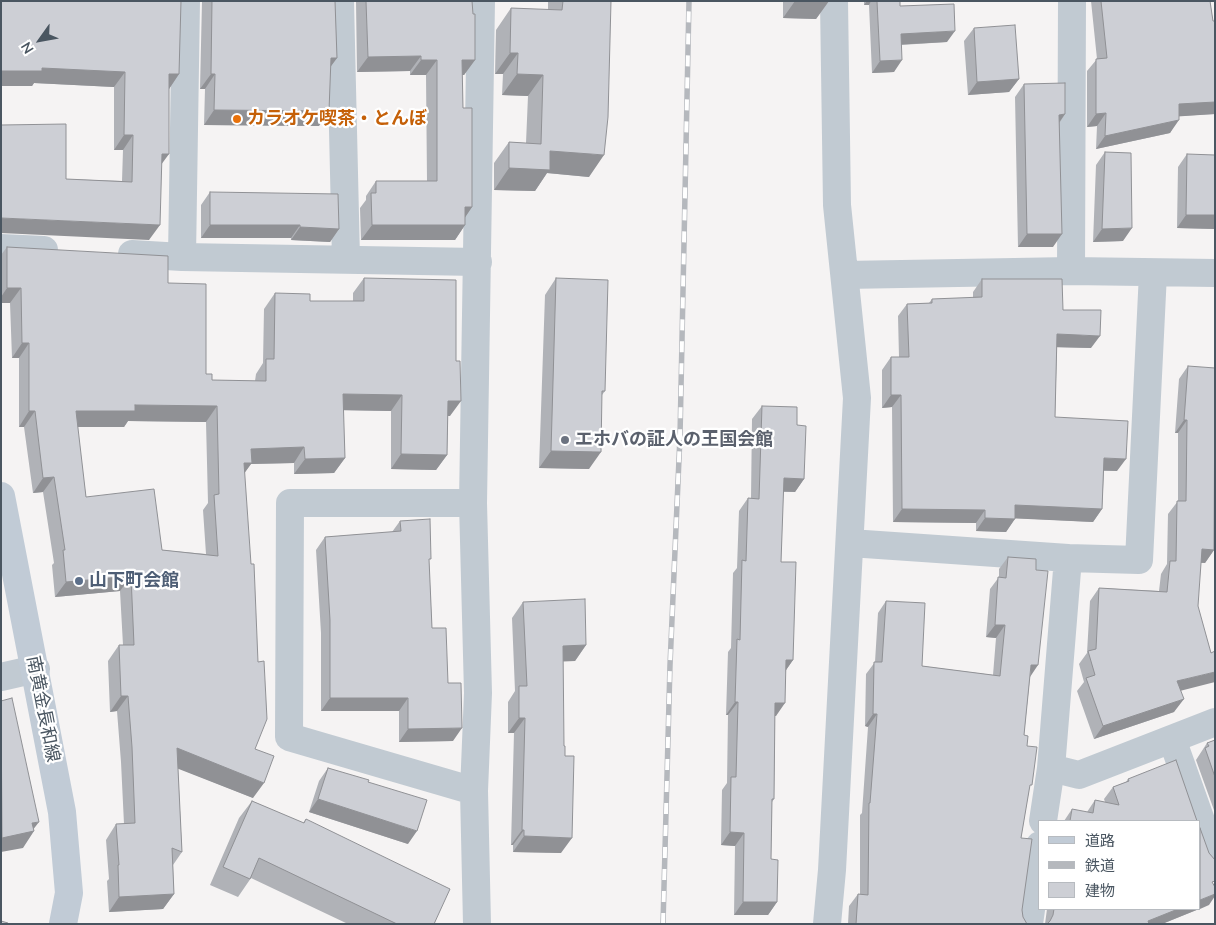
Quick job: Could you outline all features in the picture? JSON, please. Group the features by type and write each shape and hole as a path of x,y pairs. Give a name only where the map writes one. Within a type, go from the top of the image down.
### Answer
{"main road":[{"name":"南黄金長和線","path":"1,496 36,669 62,812 68,893 64,924"}],"street":[{"path":"182,257 186,1"},
{"path":"340,1 346,260"},
{"path":"477,924 474,791 478,693 474,503 481,1"},
{"path":"827,924 833,860 857,398 837,206 834,1"},
{"path":"1071,271 1072,1"},
{"path":"1,248 66,251"},
{"path":"105,253 182,257 478,262"},
{"path":"845,275 1071,271 1215,273"},
{"path":"850,543 1068,558 1139,560 1153,273"},
{"path":"474,503 290,503 289,737 474,791"},
{"path":"1043,820 1051,768 1068,558"},
{"path":"1,677 36,669"},
{"path":"1051,768 1079,775 1215,722"},
{"path":"1172,739 1201,820"},
{"path":"1201,821 1215,860"},
{"path":"1029,924 1038,859"}],"building":[{"path":"1,1 181,1 179,74 169,74 169,154 162,154 160,225 1,218 1,125 66,124 66,179 132,182 133,135 124,135 125,72 42,68 42,71 1,71"},
{"path":"212,1 335,1 337,58 331,58 329,111 214,110 215,74 211,74"},
{"path":"366,1 472,1 473,14 475,14 475,60 462,60 463,108 472,108 472,207 465,207 465,225 372,225 371,193 376,193 376,181 437,181 437,60 421,60 421,56 368,57"},
{"path":"563,1 611,1 608,117 604,155 550,151 550,170 509,168 509,142 541,144 543,75 517,74 518,53 510,53 511,8 562,10"},
{"path":"877,1 900,1 900,6 954,4 955,31 901,34 902,60 880,61"},
{"path":"1101,1 1210,1 1213,21 1215,21 1215,102 1179,104 1179,120 1105,136 1106,113 1096,114 1096,59 1107,58"},
{"path":"1015,25 1019,79 977,82 974,28"},
{"path":"1065,83 1065,114 1059,115 1062,234 1027,234 1024,84"},
{"path":"1105,152 1131,153 1132,228 1102,229"},
{"path":"1187,154 1215,155 1215,215 1186,215"},
{"path":"210,192 338,194 339,229 300,227 300,225 210,225"},
{"path":"7,247 168,256 168,283 206,284 206,374 212,374 212,380 266,381 266,359 274,359 275,293 310,294 310,301 364,301 364,278 456,280 456,361 460,361 461,401 448,401 447,455 401,454 402,395 343,394 345,458 305,459 304,447 251,449 252,463 244,463 251,564 254,564 258,662 264,661 267,719 255,749 274,756 264,783 177,748 182,852 172,848 174,894 119,897 116,824 135,823 128,696 121,696 119,645 134,645 131,576 66,582 63,550 65,550 54,477 43,478 35,411 29,411 29,343 22,343 21,288 7,288","holes":["135,405 217,406 219,494 214,495 218,556 162,550 154,489 86,497 76,411 135,411"]},
{"path":"556,278 608,280 605,391 602,391 601,452 551,451"},
{"path":"982,279 1062,279 1063,310 1101,310 1100,336 1057,334 1055,417 1128,421 1126,459 1104,458 1102,509 1015,505 1015,519 985,518 985,510 902,509 901,395 891,395 891,357 909,357 907,304 932,303 932,299 982,297"},
{"path":"1188,366 1215,368 1214,550 1202,549 1198,606 1211,653 1215,651 1215,672 1177,681 1184,699 1103,726 1086,678 1095,675 1088,651 1096,649 1099,588 1167,592 1170,561 1176,561 1177,501 1186,501 1187,420 1184,420"},
{"path":"762,406 797,407 797,425 806,426 804,479 784,478 781,562 796,562 793,660 786,660 785,703 775,703 771,859 778,860 777,902 743,902 744,833 730,832 731,777 736,777 738,702 735,702 737,639 740,640 742,560 746,561 748,498 759,499"},
{"path":"430,519 431,559 429,559 432,628 446,628 448,683 461,683 462,728 408,729 408,698 330,698 330,620 325,537 401,531 400,521"},
{"path":"1008,557 1036,559 1036,570 1048,571 1038,665 1031,665 1024,735 1028,736 1027,746 1037,747 1032,785 1030,785 1021,838 1032,839 1022,910 1027,924 856,924 858,894 868,895 869,803 877,714 873,714 874,662 882,662 886,601 925,603 922,666 1000,676 1005,625 995,625 998,577 1006,578"},
{"path":"585,599 586,645 563,646 565,756 574,756 572,838 524,836 524,830 522,830 525,718 519,718 519,686 527,686 523,602"},
{"path":"12,698 39,822 32,823 34,831 2,838 1,701"},
{"path":"1215,740 1215,777 1205,748 1209,746 1207,743"},
{"path":"1176,760 1197,820 1070,820 1072,809 1093,813 1095,800 1119,805 1113,787 1129,781 1128,779"},
{"path":"328,768 427,800 417,831 318,799"},
{"path":"252,801 304,823 306,819 450,889 434,924 397,924 259,858 250,879 223,867"},
{"path":"1201,831 1209,853 1215,860 1215,881 1212,882 1215,887 1215,894 1201,900"},
{"path":"1054,910 1176,910 1148,921 1149,924 1047,924"}],"railway":[{"path":"663,924 670,665 680,436 689,1"}],"place":[{"name":"カラオケ喫茶・とんぼ","path":"237,119"},
{"name":"エホバの証人の王国会館","path":"565,440"},
{"name":"山下町会館","path":"79,581"}]}
